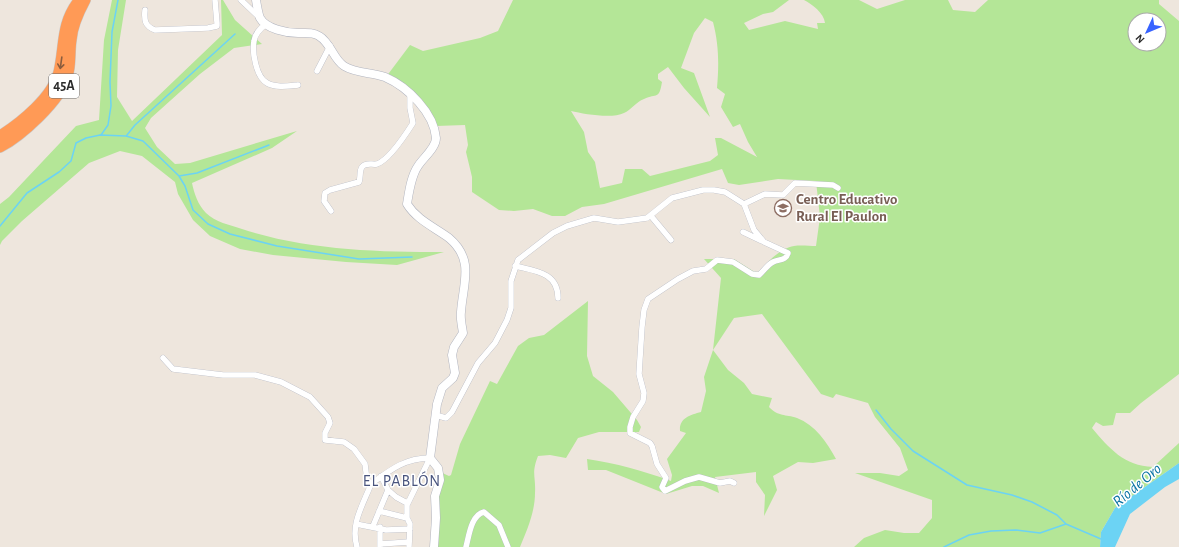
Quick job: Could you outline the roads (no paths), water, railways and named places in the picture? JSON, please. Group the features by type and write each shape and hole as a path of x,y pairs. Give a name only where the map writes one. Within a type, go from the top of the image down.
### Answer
{"highway":[{"name":"45A","path":"0,136 30,112 54,86 59,73 66,22 79,0"},
{"name":"45A","path":"0,147 13,139 53,102 59,94 69,72 73,26 85,0"}],"street":[{"path":"145,10 144,20 148,27 155,30 216,26 215,0"},
{"path":"241,0 263,21 274,28 289,32 309,32 319,36 330,46 338,60 345,67 386,78 410,95 422,105 429,116 436,140 432,148 417,167 407,204 412,212 419,218 457,246 463,255 466,277 460,314 463,333 454,347 452,355 455,373 442,388 435,415 430,458 407,502 407,518 410,529 409,544 380,545 380,527"},
{"path":"256,0 263,21 254,41 258,70 268,84 282,86 298,85"},
{"path":"317,71 330,46"},
{"path":"331,211 324,201 325,193 330,190 359,182 362,167 365,164 377,164 384,160 405,136 412,123 410,95"},
{"path":"744,204 765,194 783,195 795,183 833,186 838,188"},
{"path":"435,415 446,418 452,412 478,364 494,343 507,320 511,308 511,281 515,266 523,256 553,233 567,226 594,218 618,222 651,216 672,198 702,190 725,192 744,204 754,230 764,242"},
{"path":"651,216 671,240"},
{"path":"734,483 730,481 720,483 699,477 685,481 665,491 662,487 666,478 665,474 657,464 652,446 650,443 630,433 630,427 643,401 644,393 639,374 643,316 648,299 693,271 706,269 717,260 733,262 752,274 759,276 773,262 784,259 788,255 785,251 743,232"},
{"path":"515,266 549,277 557,286 558,298"},
{"path":"163,358 173,369 223,375 255,375 281,382 310,397 328,417 330,423 325,433 325,440 344,442 354,449 365,464 367,480 371,484"},
{"path":"358,547 354,534 356,524 371,484 398,464 418,458 430,458"},
{"path":"430,458 438,468 440,480 435,496 435,546"},
{"path":"381,476 388,490 396,497 407,502"},
{"path":"373,526 388,490"},
{"path":"379,511 407,518"},
{"path":"466,547 474,522 478,515 484,512 499,525 508,547"},
{"path":"356,524 380,527 386,530 410,529"}],"water":[{"path":"1179,463 1179,479 1165,487 1130,514 1115,547 1100,547 1101,532 1115,508"}],"waterway":[{"path":"101,135 108,125 111,106 110,82 112,32 118,0"},
{"path":"127,135 135,125 235,34"},
{"path":"0,226 27,193 59,172 71,161 76,143 86,138 100,135 126,136 143,141 179,176 185,186 193,210 208,224 230,234 277,246 359,259 412,257"},
{"path":"179,176 197,173 269,145"},
{"path":"876,410 891,429 913,451 967,485 1012,495 1032,502 1057,515 1066,524"},
{"path":"944,547 969,535 991,531 1016,530 1040,533 1066,524 1101,539"}],"place":[{"name":"Centro Educativo Rural El Paulon","path":"783,208"}],"district":[{"name":"EL PABLÓN","path":"402,481"}],"water label":[{"name":"Río de Oro","path":"1137,485"}]}
